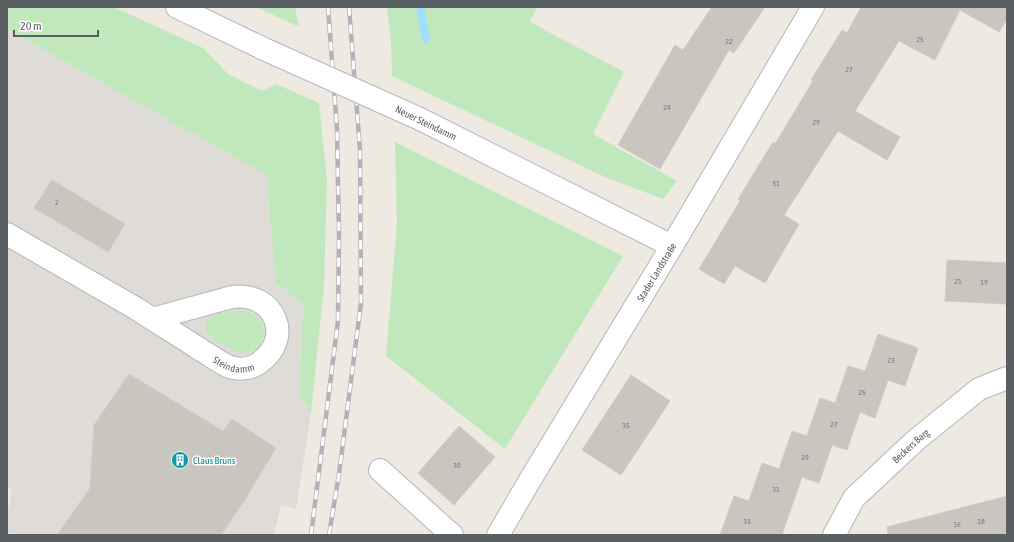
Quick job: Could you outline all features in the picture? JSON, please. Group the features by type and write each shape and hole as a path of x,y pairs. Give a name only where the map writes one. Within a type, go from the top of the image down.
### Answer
{"street":[{"name":"Neuer Steindamm","path":"177,7 264,49 420,119 672,246"},
{"name":"Stader Landstraße","path":"498,535 672,246 813,7"},
{"name":"Steindamm","path":"7,234 152,319 230,367 243,368 256,366 266,358 274,348 277,337 277,326 271,311 267,306 258,300 245,296 232,297 152,319"},
{"name":"Beckers Barg","path":"834,535 854,498 916,440 979,389 1007,378"},
{"path":"380,470 452,535"}],"shaded area":[{"path":"7,29 266,175 276,283 303,303 299,392 311,413 296,509 281,505 274,535 12,535 7,532 7,516 12,490 7,486"}],"green space":[{"path":"7,7 114,7 203,48 228,74 262,91 276,84 319,103 327,181 324,286 311,413 299,392 303,304 276,283 266,175 7,29"},
{"path":"256,7 295,7 299,27"},
{"path":"387,7 537,7 530,22 624,72 593,134 677,181 663,199 605,177 392,76 391,40"},
{"path":"395,142 623,256 505,449 386,356 397,223"},
{"path":"246,311 257,316 264,330 263,340 255,350 251,352 241,353 231,350 211,337 206,331 206,323 209,319 218,314"}],"building":[{"path":"712,7 765,7 734,53 729,50 660,169 618,145 675,45 683,50"},
{"path":"861,7 1007,7 1007,19 999,32 960,10 935,60 899,41 855,111 900,137 887,160 838,131 784,215 799,224 765,283 735,266 724,284 699,269 740,201 738,199 773,142 775,144 813,81 811,80 842,30 847,33"},
{"path":"52,180 125,224 108,252 34,208"},
{"path":"947,260 1007,263 1007,304 945,301"},
{"path":"878,334 918,348 905,386 888,380 875,418 860,412 847,450 832,445 819,483 802,477 782,535 720,535 734,496 749,501 762,463 779,469 792,431 807,436 820,398 835,403 848,366 865,371"},
{"name":"Claus Bruns","path":"129,374 223,431 232,419 276,448 246,498 221,535 57,535 90,488 94,425"},
{"path":"631,375 670,401 621,475 582,450"},
{"path":"459,426 495,457 454,505 418,473"},
{"path":"1007,496 1007,535 888,535 887,527"}],"waterway":[{"path":"420,7 426,39"}],"railway":[{"path":"311,535 338,321 339,234 337,129 328,7"},
{"path":"329,535 339,474 361,303 360,150 349,7"}],"place":[{"name":"Claus Bruns","path":"180,460"}]}
